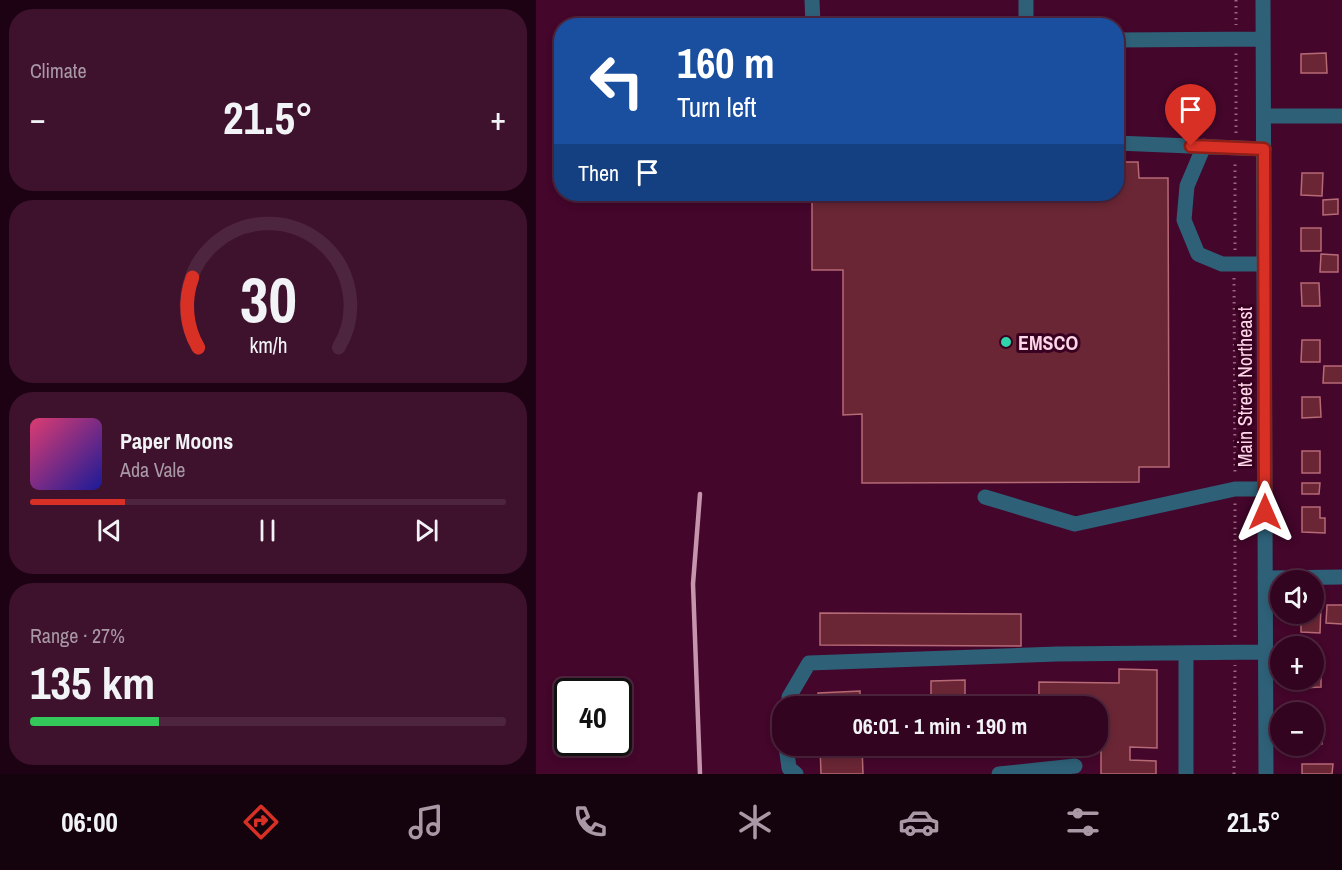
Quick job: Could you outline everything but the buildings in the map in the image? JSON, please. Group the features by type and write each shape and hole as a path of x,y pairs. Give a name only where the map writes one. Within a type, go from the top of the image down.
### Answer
{"street":[{"path":"812,0 813,18"},
{"path":"1026,0 1026,18"},
{"name":"Main Street Northeast","path":"1263,0 1266,774"},
{"path":"1124,40 1263,39"},
{"path":"1264,116 1343,116"},
{"path":"1124,143 1235,146 1264,149"},
{"path":"1204,146 1187,186 1184,220 1198,254 1222,264 1264,264"},
{"path":"985,497 1075,524 1235,489 1265,489"},
{"path":"1265,578 1343,577"},
{"path":"791,696 809,663 1056,654 1266,652"},
{"path":"1186,653 1186,774"},
{"path":"787,756 789,768 796,774"},
{"path":"999,774 1075,766"}],"path":[{"path":"1234,774 1236,0"}],"railway":[{"path":"700,494 693,584 700,774"}],"place":[{"name":"EMSCO","path":"1006,342"}],"route":[{"path":"1191,146 1235,146 1264,149 1265,512"}]}
